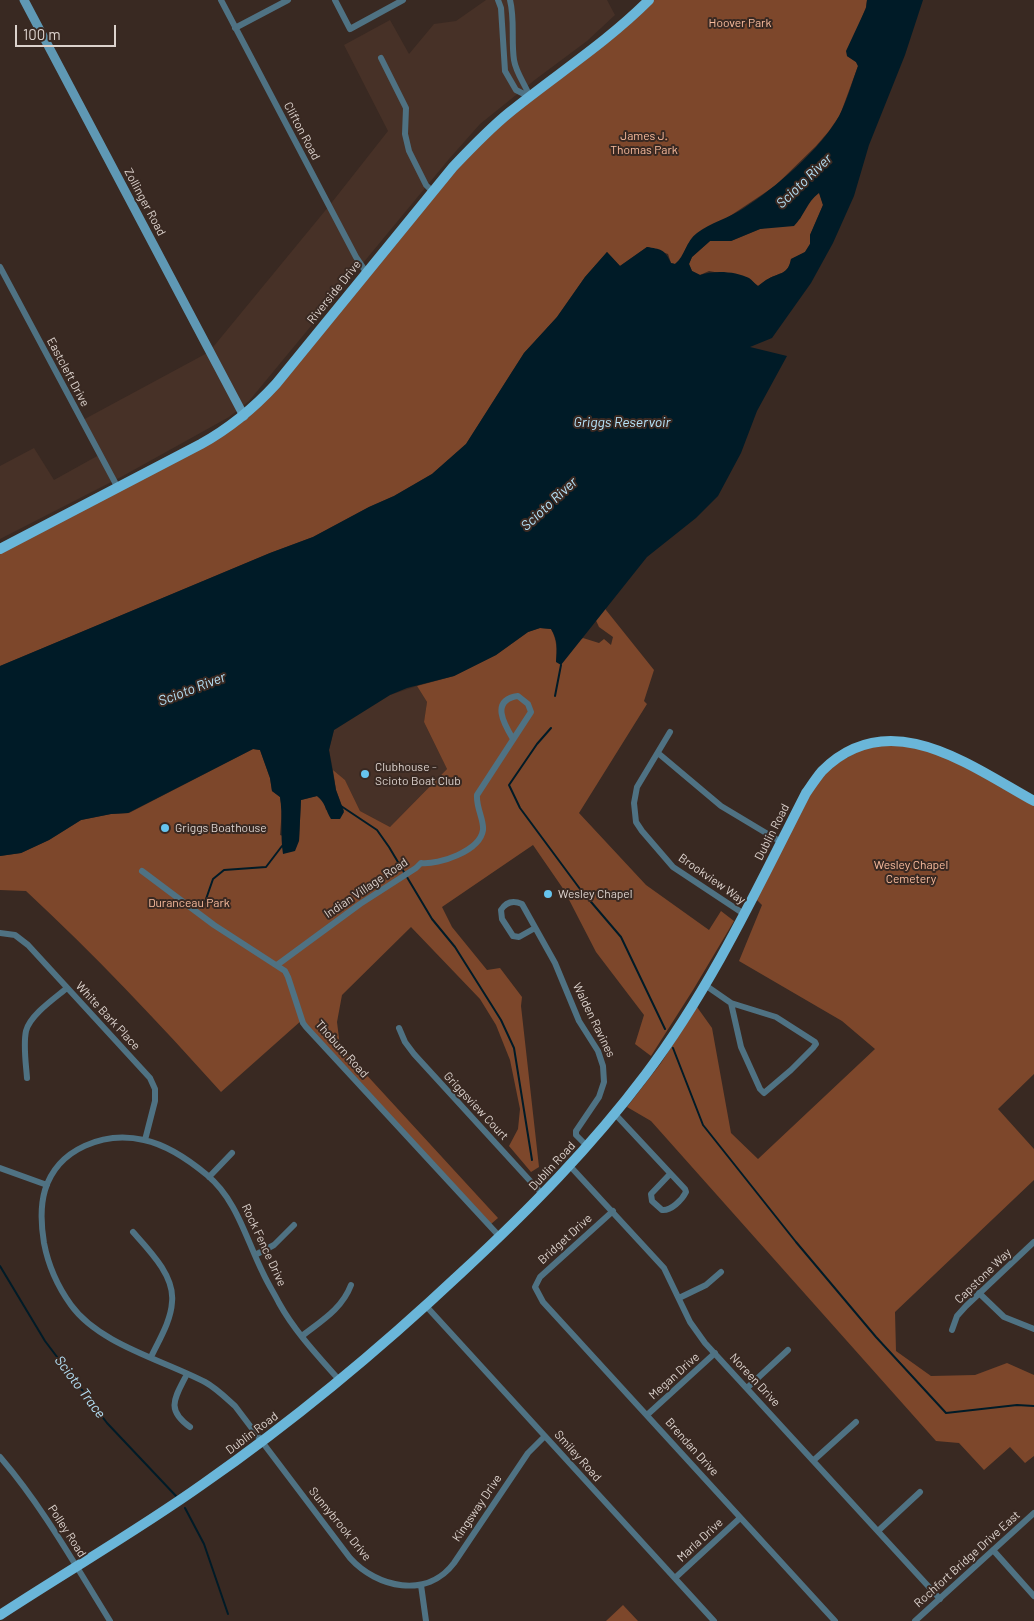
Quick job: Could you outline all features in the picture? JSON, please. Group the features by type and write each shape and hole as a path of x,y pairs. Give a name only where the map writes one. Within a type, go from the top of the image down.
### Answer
{"main road":[{"name":"Zollinger Road","path":"24,0 232,397 244,416"},
{"name":"Riverside Drive","path":"0,548 220,433 244,416 276,384 452,167 490,130 530,96 604,42 650,0"},
{"name":"Dublin Road","path":"0,1615 200,1487 262,1442 340,1381 426,1306 543,1195 615,1114 648,1072 705,985 806,793 820,773 835,760 852,750 871,744 909,742 952,755 1034,801"}],"street":[{"name":"Clifton Road","path":"221,0 352,249 366,272"},
{"path":"235,28 288,0"},
{"path":"335,0 350,29 403,0"},
{"path":"498,0 501,8 505,71 516,90 530,96"},
{"path":"510,0 516,70 530,96"},
{"path":"381,58 406,108 405,134 409,152 426,185 433,192"},
{"name":"Eastcleft Drive","path":"0,267 118,488"},
{"name":"Indian Village Road","path":"277,965 421,863 436,863 456,856 473,846 480,839 483,831 477,795 531,712 528,704 518,696 506,701 500,713 513,739"},
{"name":"Brookview Way","path":"670,732 637,786 634,803 636,822 672,867 744,914"},
{"path":"658,753 721,806 781,842"},
{"name":"Thoburn Road","path":"142,871 214,925 285,971 306,1027 500,1237"},
{"name":"Walden Ravines","path":"535,928 519,938 513,936 501,915 503,906 515,901 522,904 555,963 580,1021 598,1051 603,1066 604,1082 600,1097 576,1131 576,1135 587,1146"},
{"name":"White Bark Place","path":"0,933 19,937 150,1078 155,1089 155,1101 145,1140"},
{"path":"705,985 731,1003 776,1017 814,1040 816,1044 813,1048 764,1093 760,1089 741,1047 731,1003"},
{"path":"27,1078 26,1031 30,1023 67,988"},
{"name":"Griggsview Court","path":"399,1028 405,1042 414,1054 543,1195"},
{"path":"615,1114 670,1174 686,1192 668,1210 662,1210 652,1201 651,1194 670,1174"},
{"name":"Rock Fence Drive","path":"47,1185 66,1159 83,1146 104,1139 124,1137 145,1140 180,1155 209,1177 232,1205 254,1255 281,1306 302,1336 340,1381"},
{"path":"209,1177 232,1153"},
{"name":"Noreen Drive","path":"570,1166 664,1268 690,1322 705,1343 940,1599"},
{"path":"0,1168 47,1185 42,1208 42,1226 46,1249 51,1268 71,1306 93,1328 122,1345 188,1374 220,1392 234,1406 262,1442"},
{"name":"Bridget Drive","path":"535,1287 540,1277 613,1211"},
{"path":"254,1255 274,1245 294,1225"},
{"path":"133,1232 156,1258 171,1287 172,1304 168,1321 151,1357"},
{"name":"Capstone Way","path":"952,1330 957,1316 1034,1242"},
{"path":"679,1298 706,1285 721,1272"},
{"path":"302,1336 338,1308 346,1298 351,1285"},
{"name":"Brendan Drive","path":"535,1287 543,1302 835,1621"},
{"path":"980,1293 1004,1317 1034,1329"},
{"name":"Smiley Road","path":"426,1306 714,1621"},
{"path":"747,1388 788,1350"},
{"name":"Megan Drive","path":"647,1415 715,1353"},
{"path":"188,1374 175,1401 174,1411 179,1420 190,1427"},
{"path":"814,1460 856,1422"},
{"name":"Kingsway Drive","path":"421,1585 437,1579 449,1569 528,1453 545,1436"},
{"name":"Sunnybrook Drive","path":"262,1442 359,1568 370,1576 389,1584 400,1586 421,1585"},
{"name":"Polley Road","path":"0,1457 24,1486 110,1621"},
{"path":"878,1531 920,1492"},
{"name":"Rochfort Bridge Drive East","path":"915,1621 1034,1513"},
{"name":"Marla Drive","path":"675,1578 740,1518"},
{"path":"993,1550 1034,1596"},
{"path":"421,1585 426,1621"}],"shaded area":[{"path":"486,0 607,0 615,15 587,41 480,124 249,401 229,417 121,477 0,539 0,466 34,448 54,480 99,455 81,421 209,352 388,131 344,45 390,20 409,54 434,24 456,21"},
{"path":"417,686 427,702 424,722 447,769 390,827 360,811 345,780 333,770 329,750 334,730 390,695"}],"green space":[{"name":"James J. Thomas Park","path":"649,0 867,0 847,56 856,62 858,66 840,115 816,146 775,186 688,244 681,259 675,264 671,263 668,254 647,247 620,266 607,252 585,277 557,317 524,353 466,444 432,474 394,496 313,537 270,553 0,666 0,549 244,416 467,152"},
{"path":"819,192 823,205 810,235 810,244 805,252 791,259 786,271 758,286 748,278 709,271 700,275 692,271 689,264 692,257 710,241 731,241 760,229 800,219 807,204"},
{"name":"Duranceau Park","path":"598,600 654,670 644,701 647,704 579,813 646,885 709,930 721,911 734,921 651,1056 635,1044 644,1015 596,952 564,890 533,845 442,907 452,927 487,970 500,968 522,997 521,1006 539,1167 531,1172 509,1146 518,1129 520,1109 510,1060 496,1025 480,999 411,927 342,995 337,1022 340,1046 498,1218 491,1224 302,1020 221,1092 126,989 26,891 0,890 0,856 21,853 49,840 81,820 111,814 129,813 253,749 260,750 270,778 272,791 280,797 282,809 280,835 299,841 301,800 317,796 324,801 326,810 344,811 336,790 333,770 345,780 360,811 390,827 447,769 424,722 427,702 417,686 454,676 496,655 528,632 540,628 551,629 553,633 556,645 556,662 583,638 599,643 604,639 611,645 613,637 599,627 593,614"},
{"name":"Wesley Chapel Cemetery","path":"918,743 1034,801 1034,1074 998,1109 1034,1149 1034,1180 895,1312 896,1351 931,1376 975,1375 1007,1363 1034,1375 1034,1456 1025,1463 1010,1447 984,1470 959,1443 936,1441 651,1121 627,1107 661,1063 697,1007 712,1028 731,1133 758,1159 875,1049 842,1021 739,961 762,905 753,896 820,773 871,744"},
{"path":"623,1605 638,1621 606,1621"}],"water":[{"name":"Griggs Reservoir","path":"867,0 923,0 905,55 869,145 854,196 833,243 811,283 772,338 750,347 787,356 757,411 741,453 718,496 696,518 647,557 561,665 556,662 556,641 551,629 540,628 528,632 496,655 454,676 407,688 390,695 334,730 329,750 336,790 344,812 340,819 331,819 324,804 317,796 301,800 299,841 295,851 283,854 280,797 272,791 270,778 260,750 253,749 128,813 111,814 81,820 49,840 21,853 0,856 0,666 270,553 313,537 394,496 432,474 466,444 524,353 557,317 585,277 607,252 620,266 647,247 659,249 667,255 671,263 675,264 693,236 756,200 783,179 809,154 831,129 845,104 858,66 856,62 847,56 846,51 866,8","holes":["819,193 823,205 810,235 810,244 805,252 791,259 786,271 758,286 749,278 738,274 718,272 700,275 692,271 689,264 692,257 710,241 731,241 760,229 794,226 811,201"]}],"waterway":[{"path":"555,696 561,665"},
{"path":"551,728 537,744 509,785 520,808 580,889 621,937 665,1029"},
{"path":"341,806 377,830 432,919 455,947 501,1020 514,1048 532,1160"},
{"path":"205,902 213,879 224,870 266,867 282,846"},
{"path":"673,1048 703,1125 796,1242 876,1337 946,1413 1017,1405 1034,1406"},
{"name":"Scioto Trace","path":"0,1266 45,1341 107,1423 176,1496"},
{"name":"Scioto Trace","path":"185,1508 204,1544 228,1614"}],"place":[{"name":"Clubhouse - Scioto Boat Club","path":"365,774"},
{"name":"Griggs Boathouse","path":"165,828"},
{"name":"Wesley Chapel","path":"548,894"}],"park label":[{"name":"Hoover Park","path":"740,23"}],"water label":[{"name":"Scioto River","path":"804,181"},
{"name":"Scioto River","path":"549,504"},
{"name":"Scioto River","path":"192,689"}]}
